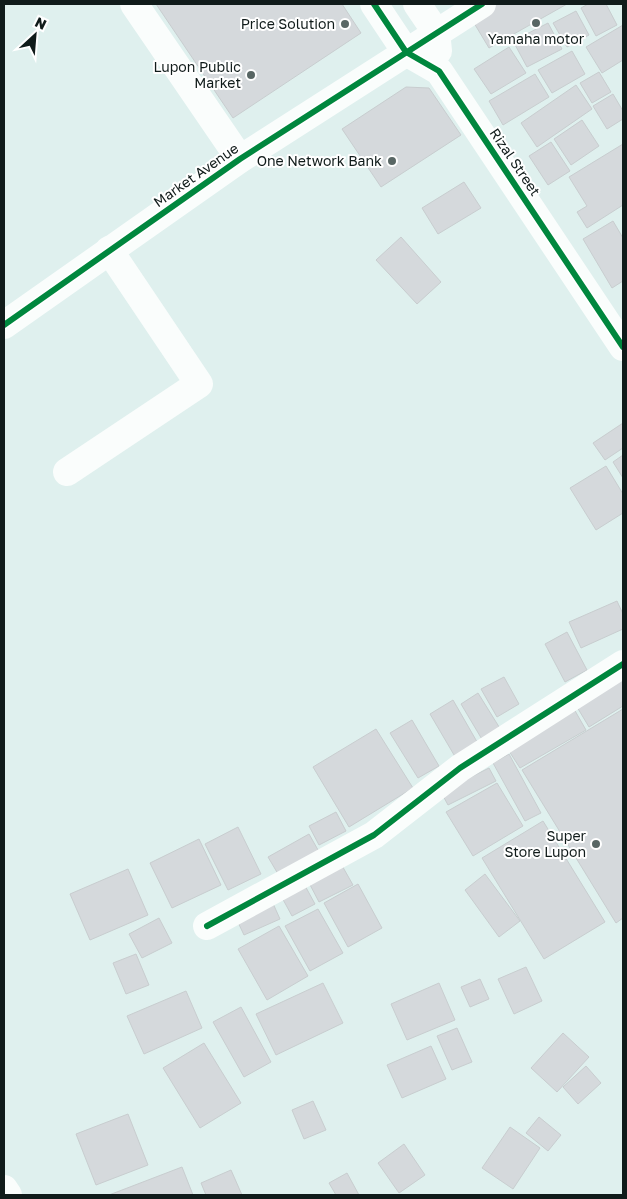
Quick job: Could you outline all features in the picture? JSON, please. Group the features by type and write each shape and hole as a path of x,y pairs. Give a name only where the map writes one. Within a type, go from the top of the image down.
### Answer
{"street":[{"path":"134,4 240,160"},
{"name":"Rizal Street","path":"374,4 406,52 439,71 623,347"},
{"name":"Rizal Street","path":"417,4 436,32 439,71"},
{"name":"Market Avenue","path":"7,316 110,250 240,160 482,4"},
{"path":"68,472 199,384 110,250"},
{"path":"207,926 374,835 460,768 623,664"},
{"path":"4,1189 8,1195"}],"building":[{"name":"Lupon Public Market","path":"156,4 342,4 361,33 233,118"},
{"path":"497,4 567,4 489,48 471,18"},
{"path":"588,4 606,4 617,25 596,36 581,8"},
{"path":"576,11 589,35 567,47 553,23"},
{"path":"548,23 562,49 527,67 513,41"},
{"path":"623,25 623,60 602,73 586,47"},
{"path":"509,47 526,73 491,94 474,69"},
{"path":"572,51 585,74 552,93 538,70"},
{"path":"599,72 611,92 592,103 580,83"},
{"path":"535,74 549,97 503,125 489,101"},
{"path":"576,85 592,109 537,147 521,123"},
{"name":"One Network Bank","path":"406,87 429,88 461,135 381,187 342,129"},
{"path":"613,94 623,111 623,119 607,129 593,106"},
{"path":"582,120 599,146 571,165 554,139"},
{"path":"551,142 570,171 548,185 529,156"},
{"path":"623,144 623,205 587,228 577,212 587,206 569,177"},
{"path":"464,182 481,208 438,234 422,208"},
{"path":"613,221 623,238 623,281 612,288 583,239"},
{"path":"401,237 441,282 417,304 376,260"},
{"path":"623,423 623,448 605,460 593,443"},
{"path":"623,455 623,478 613,462"},
{"path":"606,466 623,494 623,513 596,530 570,488"},
{"path":"617,601 623,614 623,629 581,648 569,622"},
{"path":"567,632 587,670 565,682 545,644"},
{"path":"504,677 519,704 497,717 481,689"},
{"path":"623,679 623,706 589,727 577,707"},
{"path":"478,693 501,730 483,741 461,704"},
{"path":"453,700 480,747 457,760 430,714"},
{"path":"574,709 586,730 520,768 507,748"},
{"name":"Super Store Lupon","path":"623,709 623,918 616,923 522,770"},
{"path":"412,720 439,766 418,778 390,733"},
{"path":"376,729 413,788 349,827 313,767"},
{"path":"509,754 541,813 525,821 493,763"},
{"path":"489,768 496,781 448,805 441,792"},
{"path":"497,783 523,826 473,856 446,812"},
{"path":"336,812 346,831 319,845 309,826"},
{"path":"543,821 605,922 544,959 482,858"},
{"path":"238,827 261,874 228,890 205,844"},
{"path":"309,834 322,857 281,879 268,857"},
{"path":"199,839 221,885 172,908 150,863"},
{"path":"340,862 353,885 319,902 307,879"},
{"path":"128,869 148,915 90,940 70,894"},
{"path":"485,874 520,921 499,937 465,890"},
{"path":"303,882 315,904 292,916 280,894"},
{"path":"358,884 382,928 348,947 324,903"},
{"path":"271,899 280,919 244,935 235,916"},
{"path":"318,909 343,953 310,971 285,926"},
{"path":"159,918 172,943 142,958 129,934"},
{"path":"279,926 308,976 267,1000 238,949"},
{"path":"136,954 149,985 126,994 113,963"},
{"path":"526,967 542,1001 514,1014 498,979"},
{"path":"480,979 489,999 470,1007 461,987"},
{"path":"323,983 343,1023 276,1055 256,1014"},
{"path":"439,983 455,1020 407,1040 391,1004"},
{"path":"186,991 202,1028 144,1054 127,1016"},
{"path":"241,1007 271,1062 244,1077 213,1022"},
{"path":"457,1028 472,1062 452,1070 437,1036"},
{"path":"563,1033 589,1057 557,1092 531,1068"},
{"path":"204,1043 241,1103 200,1128 163,1068"},
{"path":"431,1046 446,1079 402,1098 387,1065"},
{"path":"586,1066 601,1083 578,1104 563,1087"},
{"path":"313,1101 326,1130 304,1139 292,1110"},
{"path":"128,1114 148,1165 96,1185 76,1134"},
{"path":"539,1117 561,1135 548,1151 526,1133"},
{"path":"510,1127 540,1148 513,1189 482,1168"},
{"path":"404,1144 425,1175 399,1193 378,1163"},
{"path":"182,1167 193,1195 109,1195"},
{"path":"231,1170 242,1195 206,1195 201,1183"},
{"path":"347,1173 359,1195 336,1195 329,1183"}],"cycle path":[{"path":"374,4 406,52 439,71 623,347"},
{"path":"4,325 240,159 482,4"},
{"path":"207,926 374,835 460,768 623,664"}],"place":[{"name":"Yamaha motor","path":"536,23"},
{"name":"Price Solution","path":"345,24"},
{"name":"Lupon Public Market","path":"251,75"},
{"name":"One Network Bank","path":"392,161"},
{"name":"Super Store Lupon","path":"596,844"}]}
